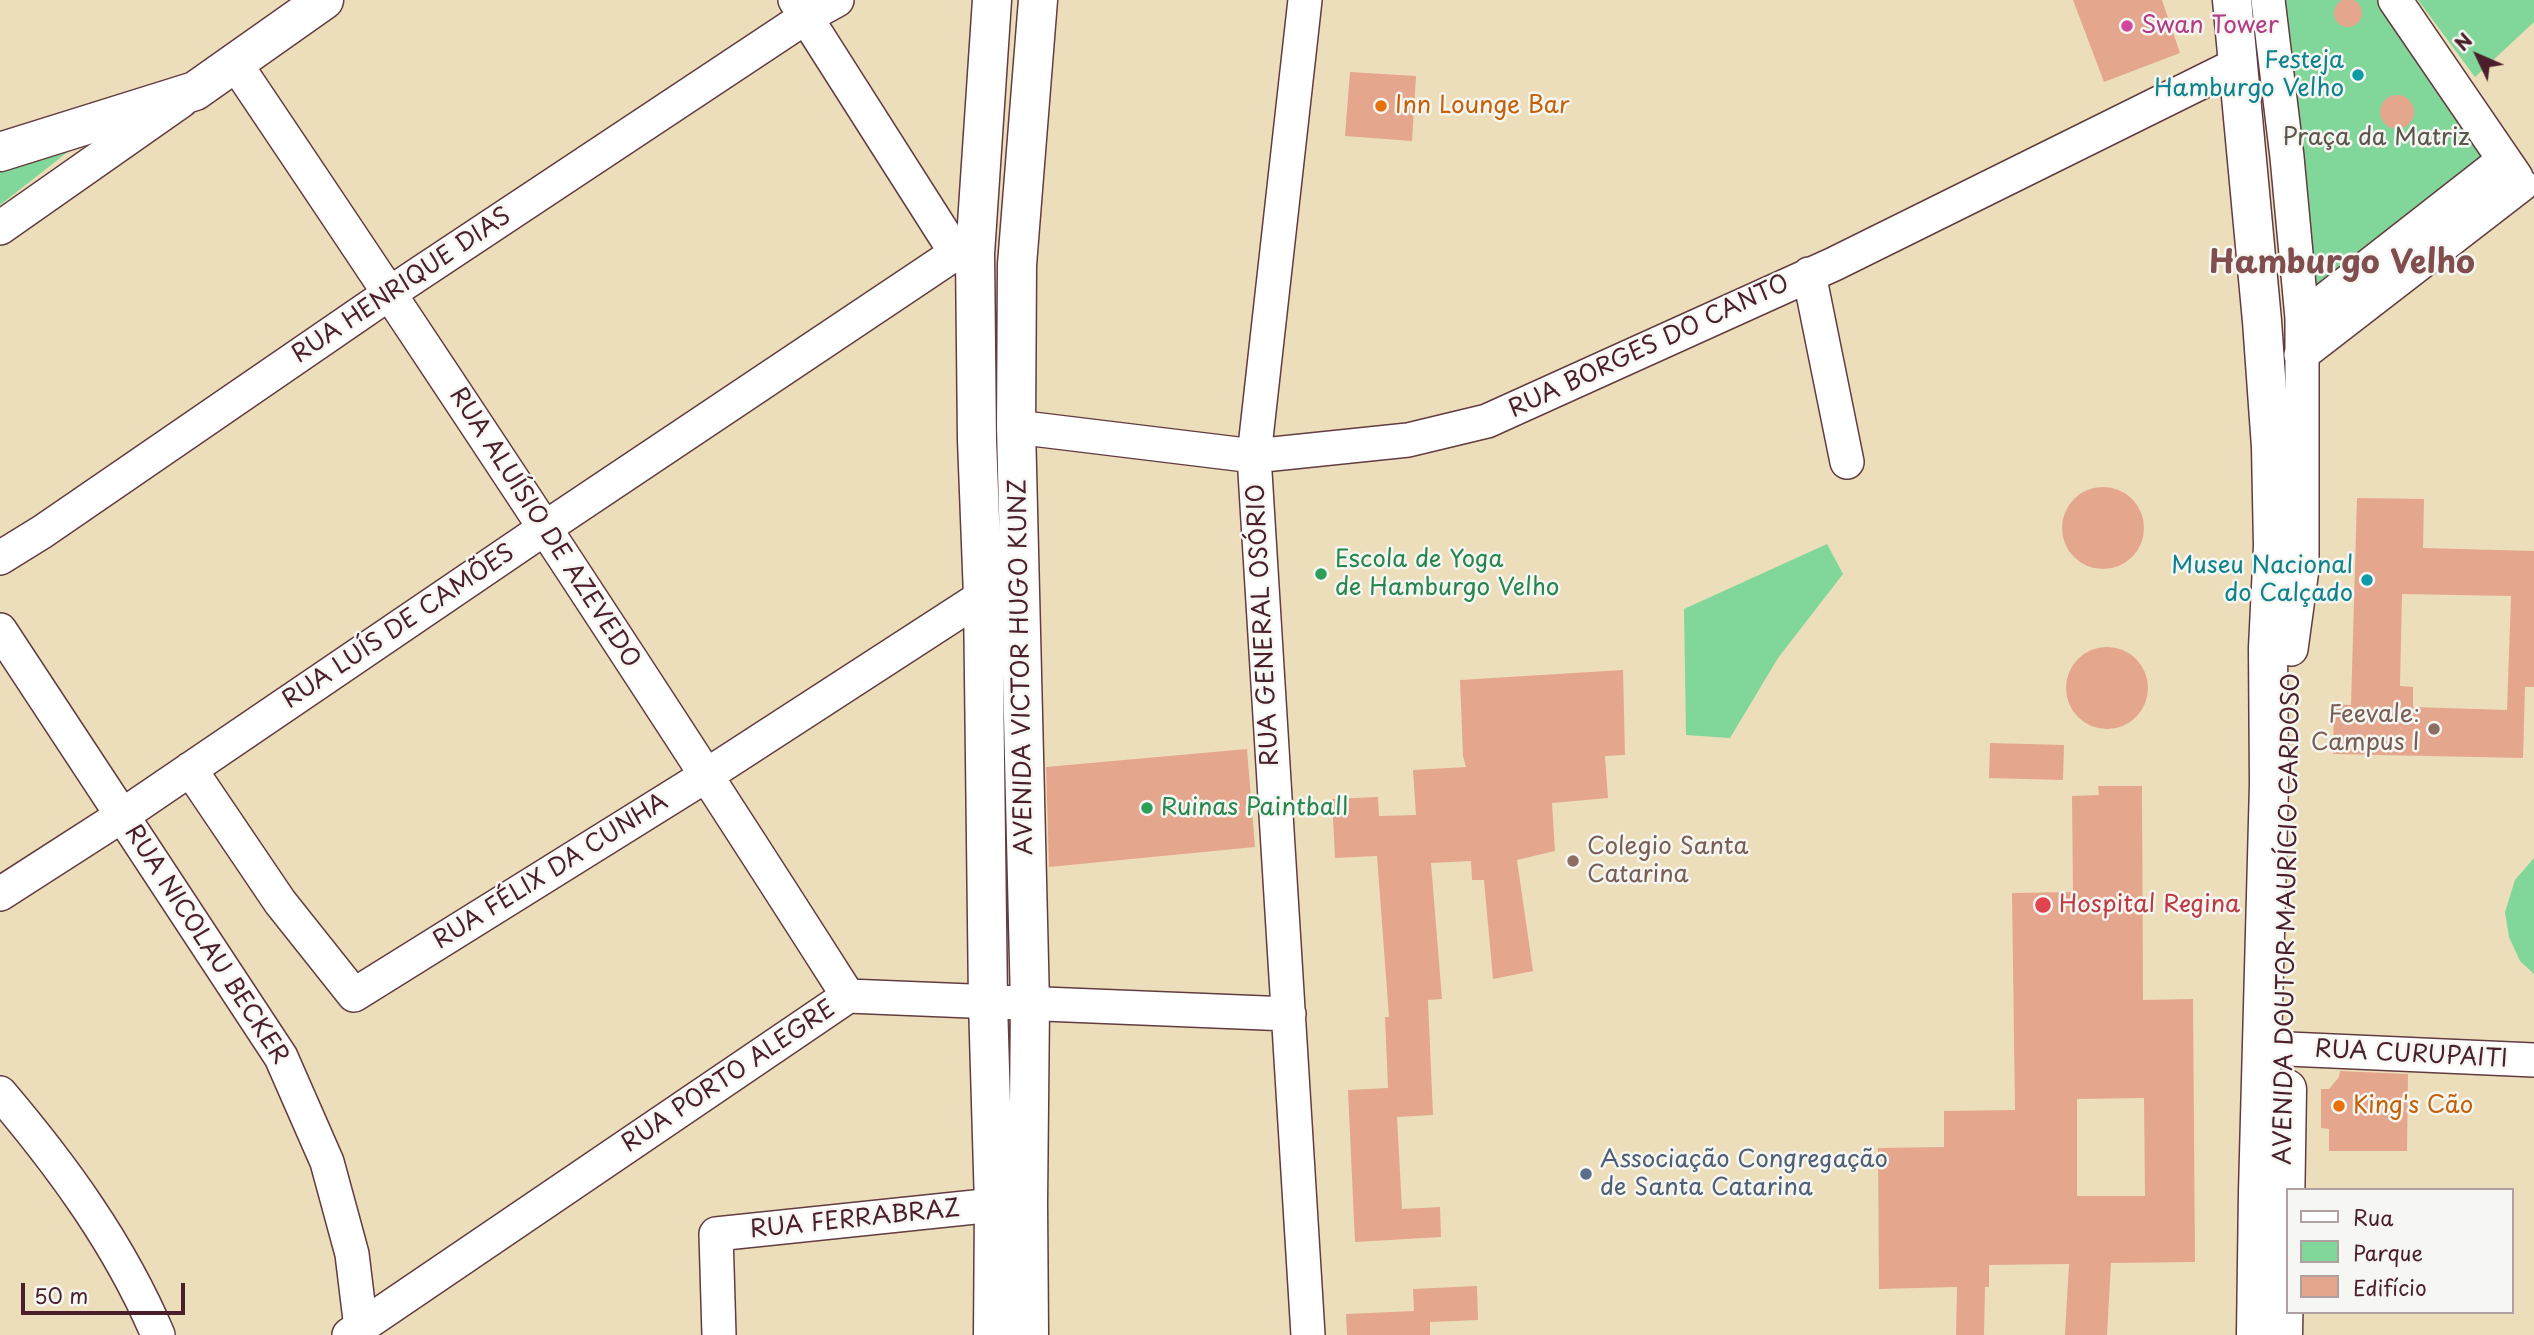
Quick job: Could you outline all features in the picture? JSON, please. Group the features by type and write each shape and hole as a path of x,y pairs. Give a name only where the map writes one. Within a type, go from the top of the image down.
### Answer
{"main road":[{"path":"0,152 195,91 324,0"},
{"name":"AVENIDA VICTOR HUGO KUNZ","path":"992,0 966,254 983,596 988,1002 994,1205 993,1335"},
{"name":"AVENIDA VICTOR HUGO KUNZ","path":"1029,1335 1030,1004 1016,427 1017,265 1038,0"},
{"name":"AVENIDA DOUTOR MAURÍCIO CARDOSO","path":"2232,0 2271,447 2273,546 2268,648 2280,784"},
{"name":"AVENIDA DOUTOR MAURÍCIO CARDOSO","path":"2273,546 2291,649 2280,784 2279,1071 2272,1193 2271,1287 2283,1335"},
{"name":"AVENIDA DOUTOR MAURÍCIO CARDOSO","path":"2256,1335 2271,1287"}],"street":[{"name":"RUA HENRIQUE DIAS","path":"0,558 43,532 801,8 836,0"},
{"name":"RUA GENERAL OSÓRIO","path":"1305,0 1254,456 1308,1335"},
{"path":"2268,0 2302,318 2302,569 2291,649"},
{"path":"2395,0 2520,182"},
{"path":"801,8 966,254"},
{"name":"RUA ALUÍSIO DE AZEVEDO","path":"235,63 545,528 848,996"},
{"name":"RUA BORGES DO CANTO","path":"1016,427 1254,456 1408,440 1487,421 1834,264 2238,64"},
{"path":"0,229 195,91"},
{"path":"2302,318 2520,182"},
{"path":"2301,355 2520,182"},
{"name":"RUA LUÍS DE CAMÕES","path":"0,894 123,815 545,528 966,254"},
{"path":"1809,274 1847,462"},
{"name":"RUA FÉLIX DA CUNHA","path":"190,769 280,902 354,995 706,775 983,596"},
{"name":"RUA NICOLAU BECKER","path":"0,631 281,1057 327,1162 352,1254 355,1332"},
{"name":"RUA PORTO ALEGRE","path":"355,1332 848,996 1289,1014"},
{"name":"RUA CURUPAITI","path":"2279,1071 2534,1060"},
{"path":"0,1093 40,1140 101,1226 158,1335"},
{"name":"RUA FERRABRAZ","path":"719,1335 716,1234 994,1205"}],"green space":[{"name":"Praça da Matriz","path":"2272,0 2388,0 2496,157 2306,307"},
{"path":"2418,0 2534,0 2534,22 2475,77"},
{"path":"92,133 0,205 0,164"},
{"path":"1827,544 1843,574 1778,658 1730,738 1686,735 1684,609"},
{"path":"2534,858 2534,974 2520,961 2509,937 2505,912 2515,880"}],"building":[{"path":"2348,-1 2358,3 2362,13 2358,23 2348,27 2338,23 2334,13 2338,3"},
{"name":"Swan Tower","path":"2073,0 2162,0 2180,53 2104,82"},
{"name":"Inn Lounge Bar","path":"1350,72 1416,76 1412,141 1345,136"},
{"path":"2397,95 2409,100 2414,112 2409,124 2397,129 2385,124 2380,112 2385,100"},
{"path":"2095,487 2111,487 2126,494 2137,505 2144,520 2141,544 2132,557 2111,569 2095,569 2080,562 2069,551 2062,536 2062,520 2069,505 2080,494"},
{"path":"2357,498 2424,499 2423,548 2534,551 2534,687 2525,687 2523,758 2333,754 2334,704 2351,705","holes":["2402,594 2511,596 2507,710 2413,707 2413,687 2400,686"]},
{"path":"2099,647 2115,647 2130,654 2141,665 2148,680 2145,704 2136,717 2115,729 2099,729 2084,722 2073,711 2066,696 2066,680 2073,665 2084,654"},
{"path":"1623,670 1625,755 1605,756 1608,798 1552,803 1555,851 1517,860 1533,971 1493,979 1484,880 1472,880 1471,861 1431,863 1442,999 1428,1000 1433,1115 1397,1117 1402,1209 1440,1207 1441,1237 1355,1242 1348,1090 1388,1088 1385,1017 1389,1017 1377,856 1335,858 1332,799 1378,797 1379,816 1416,815 1413,770 1466,767 1463,756 1460,680"},
{"path":"1990,743 2064,745 2063,780 1989,778"},
{"name":"Ruinas Paintball","path":"1247,749 1255,847 1049,867 1046,767"},
{"path":"2098,786 2142,786 2143,1000 2193,999 2195,1262 2111,1263 2107,1335 2065,1335 2069,1264 1989,1265 1989,1287 1985,1287 1984,1335 1956,1335 1957,1287 1879,1289 1878,1148 1944,1147 1944,1111 2015,1110 2012,893 2073,892 2072,796 2099,795","holes":["2144,1098 2145,1196 2077,1196 2077,1099"]},
{"path":"2340,1071 2408,1074 2407,1151 2329,1151 2329,1129 2321,1128 2321,1089 2329,1089 2339,1077"},
{"path":"1477,1286 1478,1320 1430,1322 1430,1335 1347,1335 1346,1314 1414,1311 1413,1289"}],"place":[{"name":"Swan Tower","path":"2127,26"},
{"name":"Festeja Hamburgo Velho","path":"2358,75"},
{"name":"Inn Lounge Bar","path":"1381,106"},
{"name":"Escola de Yoga de Hamburgo Velho","path":"1321,574"},
{"name":"Museu Nacional do Calçado","path":"2367,580"},
{"name":"Feevale: Campus I","path":"2434,729"},
{"name":"Ruinas Paintball","path":"1147,808"},
{"name":"Colegio Santa Catarina","path":"1573,861"},
{"name":"Hospital Regina","path":"2043,905"},
{"name":"King's Cão","path":"2339,1106"},
{"name":"Associação Congregação de Santa Catarina","path":"1586,1174"}],"district":[{"name":"Hamburgo Velho","path":"2342,264"}]}
